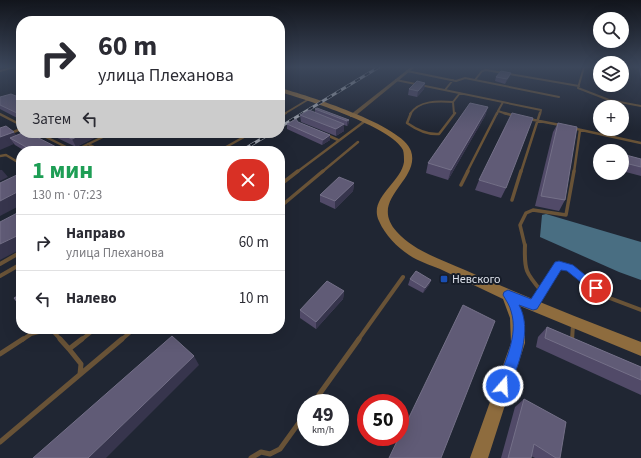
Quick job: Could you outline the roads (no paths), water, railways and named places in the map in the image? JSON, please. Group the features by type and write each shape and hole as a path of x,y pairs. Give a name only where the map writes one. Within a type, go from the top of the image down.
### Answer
{"main road":[{"path":"285,92 385,129 400,139 408,154 405,169 390,191 383,208 383,221 400,242 414,252 508,295 641,349"},
{"path":"479,458 518,343 520,328 517,311 508,295"}],"street":[{"path":"352,116 386,88"}],"lane":[{"path":"437,88 541,110 539,121 512,200"},
{"path":"516,88 559,97"},
{"path":"579,88 609,100 641,106"},
{"path":"453,102 436,101 419,105 408,116 407,123 422,132 439,134 455,113 453,102 460,93"},
{"path":"285,113 309,100"},
{"path":"461,185 503,102"},
{"path":"498,111 517,116"},
{"path":"0,114 16,122"},
{"path":"524,118 641,143"},
{"path":"285,181 364,121"},
{"path":"344,128 352,131"},
{"path":"542,292 527,274 524,264 525,241 520,225 526,213 533,210 566,215 580,130"},
{"path":"9,134 16,131"},
{"path":"325,134 338,140"},
{"path":"48,138 64,146"},
{"path":"83,146 101,138"},
{"path":"228,146 242,138"},
{"path":"285,203 358,142"},
{"path":"88,144 92,146"},
{"path":"0,156 6,155 16,161"},
{"path":"0,264 16,255"},
{"path":"533,305 559,265 570,268 580,274 602,294 641,310"},
{"path":"0,276 16,267"},
{"path":"319,394 403,277"},
{"path":"573,322 572,341 577,344"},
{"path":"0,354 31,334"},
{"path":"55,334 81,364 80,374"},
{"path":"69,349 88,334"},
{"path":"0,442 128,334"},
{"path":"251,458 261,452 270,454 280,449 297,425"}],"water":[{"path":"546,214 641,242 641,280 619,272 540,237 542,215"}],"railway":[{"path":"285,124 344,88"},
{"path":"249,146 263,138"}],"place":[{"name":"Невского","path":"444,279"}]}
